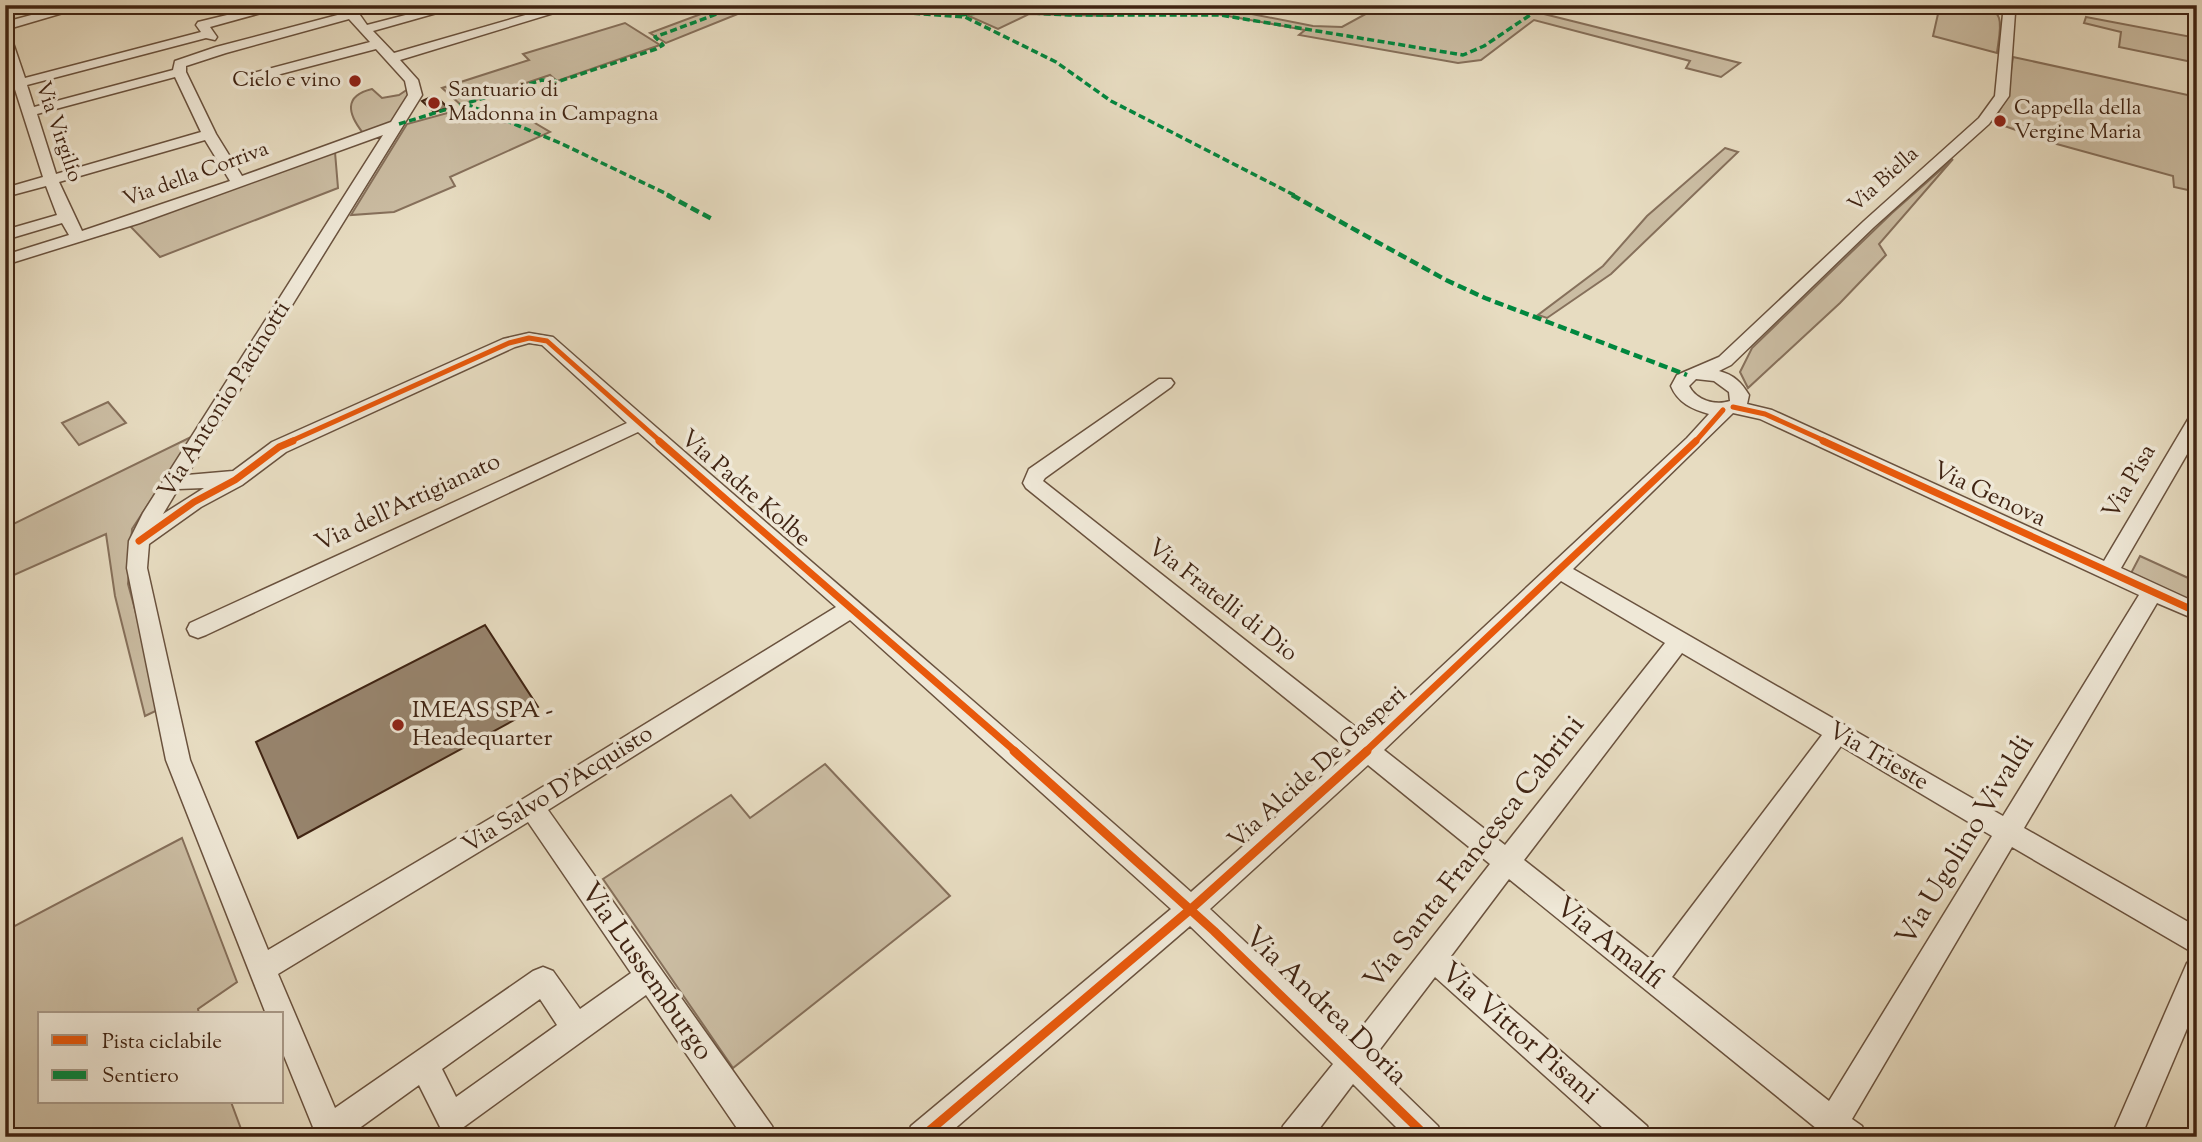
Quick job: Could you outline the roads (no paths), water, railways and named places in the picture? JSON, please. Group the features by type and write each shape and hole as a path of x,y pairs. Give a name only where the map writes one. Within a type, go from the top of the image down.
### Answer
{"street":[{"path":"5,26 41,10 84,5"},
{"path":"365,29 459,5"},
{"path":"238,182 209,134 178,72 180,64 349,10 391,58 574,5"},
{"name":"Via Biella","path":"1689,400 1680,389 1679,383 1687,375 1701,373 1725,361 1869,224 1984,121 2002,96 2009,13 2001,5"},
{"path":"20,83 278,9"},
{"path":"205,30 221,50"},
{"name":"Via Virgilio","path":"5,37 9,67 20,83 51,180 66,217 79,238"},
{"path":"254,77 379,44"},
{"name":"Via Antonio Pacinotti","path":"279,1012 178,760 137,568 139,541 415,95 415,88 391,58"},
{"path":"30,112 178,72"},
{"name":"Via della Corriva","path":"5,260 79,238 399,124"},
{"path":"5,193 209,134"},
{"path":"5,235 66,217"},
{"name":"Via Padre Kolbe","path":"139,541 279,447 509,343 529,338 547,341 853,607 1192,908"},
{"path":"1725,361 1731,398"},
{"path":"1701,373 1731,398"},
{"name":"Via Fratelli di Dio","path":"1164,383 1036,474 1033,483 1368,750"},
{"path":"1689,400 1705,408 1731,398"},
{"name":"Via Genova","path":"1731,398 2197,612"},
{"name":"Via Alcide De Gasperi","path":"922,1137 1192,908 1368,750 1694,443 1731,398"},
{"path":"1689,400 1699,418 1702,432"},
{"name":"Via Pisa","path":"2109,571 2197,420"},
{"name":"Via dell'Artigianato","path":"198,629 640,424"},
{"name":"Via Padre Kolbe","path":"169,489 220,481 244,471"},
{"name":"Via Padre Kolbe","path":"169,489 197,496 218,489"},
{"name":"Via Trieste","path":"1560,571 2197,942"},
{"name":"Via Ugolino Vivaldi","path":"1846,1133 2008,832 2152,592"},
{"name":"Via Salvo D'Acquisto","path":"261,970 531,807 853,607"},
{"name":"Via Santa Francesca Cabrini","path":"1294,1137 1679,641"},
{"path":"1654,979 1837,733"},
{"name":"Via Amalfi","path":"1368,750 1846,1133"},
{"name":"Via Lussemburgo","path":"531,807 761,1137"},
{"name":"Via Andrea Doria","path":"1192,908 1427,1137"},
{"name":"Via Vittor Pisani","path":"1433,958 1636,1137"},
{"path":"2126,1137 2197,972"},
{"path":"424,1064 451,1119 649,976"},
{"path":"331,1133 543,980 577,1030"},
{"name":"Via Antonio Pacinotti","path":"284,1023 331,1133"}],"place":[{"name":"Cielo e vino","path":"355,81"},
{"name":"Santuario di Madonna in Campagna","path":"434,103"},
{"name":"Cappella della Vergine Maria","path":"2000,121"},
{"name":"IMEAS SPA - Headequarter","path":"398,725"}]}
